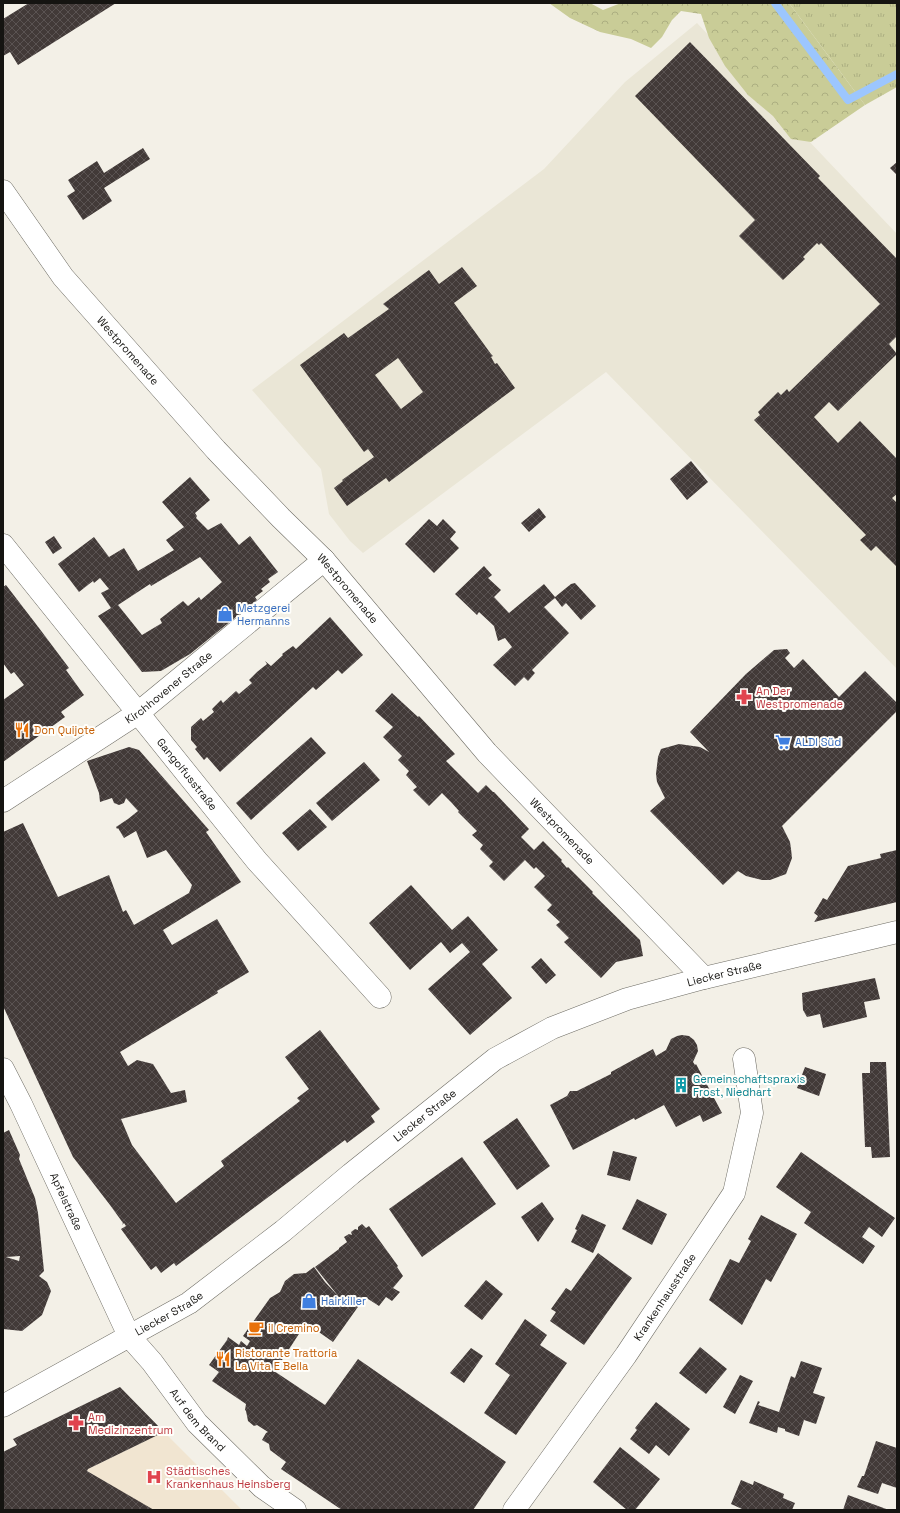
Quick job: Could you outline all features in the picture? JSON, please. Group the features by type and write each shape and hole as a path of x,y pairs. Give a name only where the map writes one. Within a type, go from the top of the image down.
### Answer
{"street":[{"name":"Westpromenade","path":"3,191 63,277 216,450 281,518 324,560 487,753 704,978"},
{"name":"Gangolfusstraße","path":"3,544 257,861 380,997"},
{"name":"Kirchhovener Straße","path":"3,801 138,713 324,560"},
{"name":"Liecker Straße","path":"3,1406 189,1303 284,1231 351,1174 494,1059 552,1028 627,999 704,978 897,932"},
{"name":"Krankenhausstraße","path":"514,1510 524,1494 626,1355 734,1193 752,1113 744,1059"},
{"name":"Apfelstraße","path":"3,1069 21,1104 129,1336"},
{"name":"Auf dem Brand","path":"129,1336 152,1362 198,1423 262,1487 295,1510"}],"shaded area":[{"path":"697,23 897,234 897,669 606,372 363,553 350,541 329,514 321,469 252,390 544,169 625,82"},
{"name":"Städtisches Krankenhaus Heinsberg","path":"164,1432 242,1510 94,1510 109,1484 87,1471 88,1469"}],"green space":[{"path":"549,3 590,3 603,10 621,3 789,3 865,105 811,142 791,139 773,116 748,95 725,66 709,38 701,14 681,11 672,20 662,37 651,48 631,39 600,32 570,18"},
{"path":"789,3 897,3 897,87 865,105"}],"building":[{"path":"29,3 116,3 18,65 10,52 3,56 3,19"},
{"path":"690,42 820,176 818,178 897,259 897,336 889,344 897,354 838,411 829,402 814,417 838,443 860,421 897,459 897,494 892,498 897,503 897,567 876,546 871,551 860,540 866,535 754,420 760,415 758,412 778,392 781,395 787,389 789,392 880,304 821,243 819,245 817,243 803,257 805,259 783,280 739,236 755,220 635,96"},
{"path":"143,148 150,159 104,188 112,201 83,220 67,196 75,191 68,180 97,161 104,173"},
{"path":"897,162 897,175 890,168"},
{"path":"462,267 477,286 454,303 493,356 491,357 495,364 497,363 515,388 389,482 386,478 347,506 334,488 343,481 342,480 374,457 368,449 364,452 300,365 344,333 348,338 389,309 383,304 429,270 439,284","holes":["398,358 423,392 401,409 375,375"]},
{"path":"691,461 708,482 687,500 670,479"},
{"path":"190,477 210,500 195,513 197,516 196,518 208,530 221,523 239,545 250,536 278,572 268,579 270,582 261,589 263,591 255,597 257,600 190,654 161,671 142,672 98,616 111,608 101,593 109,589 100,578 94,583 93,581 79,592 58,564 94,537 109,557 124,548 138,571 174,550 166,540 184,527 162,502","holes":["200,557 222,582 201,600 199,597 188,606 183,601 160,619 162,623 142,635 118,605 150,584 151,586"]},
{"path":"539,508 546,517 529,532 521,523"},
{"path":"429,519 437,526 443,519 456,532 450,539 459,548 434,573 405,544"},
{"path":"54,536 62,548 53,554 45,542"},
{"path":"484,566 492,575 488,578 501,590 494,597 509,613 544,584 555,597 571,584 575,583 596,606 581,620 566,603 562,607 555,598 544,607 569,633 532,670 535,673 528,681 524,677 515,686 493,665 512,647 505,638 498,641 494,626 479,612 477,615 455,594"},
{"path":"6,585 69,668 66,670 84,695 61,712 65,717 3,762 3,700 24,685 14,672 11,674 3,663 3,587"},
{"path":"330,617 363,655 342,674 338,670 316,690 313,687 220,772 207,757 204,760 195,749 197,747 191,740 191,727 201,718 203,721 214,712 212,709 221,700 223,703 236,691 239,694 252,683 249,680 267,664 265,661 271,666 283,655 282,654 293,646 296,649"},
{"path":"787,649 790,653 785,658 794,668 803,659 839,697 865,671 897,703 897,711 782,826 790,842 792,858 786,874 770,880 762,880 746,876 738,871 723,885 650,811 665,798 657,782 656,774 658,757 661,749 679,744 700,747 709,752 690,732 746,674 774,650"},
{"path":"392,693 418,717 419,716 455,754 446,761 478,793 486,785 529,829 521,837 534,850 543,841 562,860 561,861 567,868 568,867 640,940 643,956 616,962 601,978 564,942 569,938 556,925 560,922 547,910 552,905 534,887 545,876 536,867 534,869 525,860 504,881 489,866 493,862 480,849 483,845 472,835 477,831 442,793 429,806 413,790 417,787 406,775 409,771 398,760 402,756 383,737 393,727 375,711"},
{"path":"311,737 326,753 251,820 236,803"},
{"path":"129,747 139,750 209,830 206,832 241,882 163,930 172,945 217,919 249,972 217,991 218,993 120,1052 128,1066 137,1060 153,1064 171,1093 185,1090 187,1102 121,1119 132,1145 176,1203 224,1166 221,1161 300,1101 297,1098 309,1089 285,1057 320,1030 380,1109 371,1116 375,1122 347,1143 345,1140 176,1266 174,1263 161,1273 156,1266 151,1270 121,1229 126,1226 124,1223 122,1225 123,1223 73,1157 3,1006 3,832 23,823 58,897 109,875 123,912 126,910 134,925 189,893 192,885 166,850 147,858 136,831 124,838 118,828 117,829 116,827 138,811 126,798 124,803 119,805 114,803 112,798 100,802 99,793 87,761"},
{"path":"364,762 380,780 332,821 316,803"},
{"path":"310,809 327,827 298,851 282,833"},
{"path":"897,850 897,902 814,922 818,916 814,913 823,898 827,900 848,866 881,858 880,854"},
{"path":"411,885 452,930 468,916 498,950 482,964 512,998 470,1035 428,989 470,952 462,943 450,953 441,942 410,970 369,923"},
{"path":"541,958 556,975 546,984 531,967"},
{"path":"875,978 880,999 864,1002 867,1017 823,1028 820,1014 807,1017 803,1010 802,993"},
{"path":"682,1035 689,1036 697,1045 698,1051 693,1062 695,1065 696,1064 722,1113 703,1122 700,1115 676,1127 664,1105 635,1120 634,1118 573,1150 550,1105 567,1096 570,1091 577,1091 611,1074 611,1072 653,1049 656,1056 666,1050 671,1039"},
{"path":"870,1062 886,1062 890,1157 872,1158 871,1147 865,1147 862,1073 870,1073"},
{"path":"805,1067 826,1074 819,1096 797,1088"},
{"path":"517,1118 550,1166 517,1190 483,1142"},
{"path":"9,1130 20,1155 19,1159 35,1198 44,1271 39,1276 47,1282 51,1291 42,1315 22,1331 3,1329 3,1133","holes":["20,1256 19,1261 6,1257"]},
{"path":"613,1151 637,1157 630,1181 607,1175"},
{"path":"801,1152 895,1218 882,1237 869,1227 862,1237 875,1246 863,1264 804,1223 811,1212 776,1187"},
{"path":"462,1157 496,1204 422,1257 389,1209"},
{"path":"637,1199 667,1214 652,1245 622,1229"},
{"path":"542,1202 554,1219 538,1242 521,1217"},
{"path":"582,1214 606,1225 593,1253 571,1242"},
{"path":"761,1215 797,1234 771,1282 766,1279 742,1325 709,1300 730,1259 739,1263 751,1241 748,1239"},
{"path":"362,1224 366,1228 369,1226 398,1266 397,1267 403,1276 393,1288 400,1292 392,1301 386,1297 379,1306 365,1297 333,1342 306,1323 282,1360 279,1360 279,1364 274,1371 325,1405 358,1359 506,1462 473,1510 342,1510 281,1469 286,1462 270,1450 269,1444 262,1440 268,1432 257,1425 254,1426 248,1421 245,1410 246,1404 212,1381 219,1372 209,1365 228,1337 239,1345 241,1341 247,1346 250,1341 243,1336 270,1298 280,1292 285,1281 294,1274 306,1273 314,1267 339,1297 315,1267 347,1242 344,1237 349,1234 352,1235 351,1232 355,1229 358,1230 358,1227"},
{"path":"598,1253 632,1278 584,1345 550,1321 556,1312 551,1309 566,1288 571,1291"},
{"path":"486,1280 503,1294 482,1320 464,1306"},
{"path":"525,1319 547,1335 540,1345 567,1363 516,1435 484,1413 510,1375 495,1364"},
{"path":"700,1347 727,1369 706,1394 679,1373"},
{"path":"471,1348 483,1356 464,1383 450,1373"},
{"path":"801,1361 822,1368 813,1393 825,1397 816,1424 804,1420 799,1436 778,1427 777,1433 749,1423 758,1401 760,1402 758,1405 779,1412 791,1376 795,1378"},
{"path":"740,1375 753,1381 735,1414 723,1407"},
{"path":"120,1387 164,1432 88,1469 87,1471 154,1510 3,1510 3,1452 17,1445 13,1439"},
{"path":"656,1402 690,1429 669,1456 656,1445 649,1454 630,1439 637,1430 635,1428"},
{"path":"876,1441 897,1448 897,1488 882,1483 878,1494 857,1487 862,1476 864,1476"},
{"path":"620,1447 660,1479 635,1510 627,1510 593,1482"},
{"path":"741,1480 753,1485 754,1481 784,1494 783,1498 795,1503 792,1510 742,1510 731,1504"},
{"path":"848,1495 889,1510 843,1510"}],"waterway":[{"path":"775,3 848,100 897,74"}],"place":[{"name":"Metzgerei Hermanns","path":"225,614"},
{"name":"An Der Westpromenade","path":"744,697"},
{"name":"Don Quijote","path":"22,730"},
{"name":"ALDI Süd","path":"783,742"},
{"name":"Gemeinschaftspraxis Frost, Niedhart","path":"681,1085"},
{"name":"Hairkiller","path":"309,1301"},
{"name":"il Cremino","path":"256,1328"},
{"name":"Ristorante Trattoria La Vita E Bella","path":"223,1359"},
{"name":"Am Medizinzentrum","path":"76,1423"},
{"name":"Städtisches Krankenhaus Heinsberg","path":"154,1477"}]}
